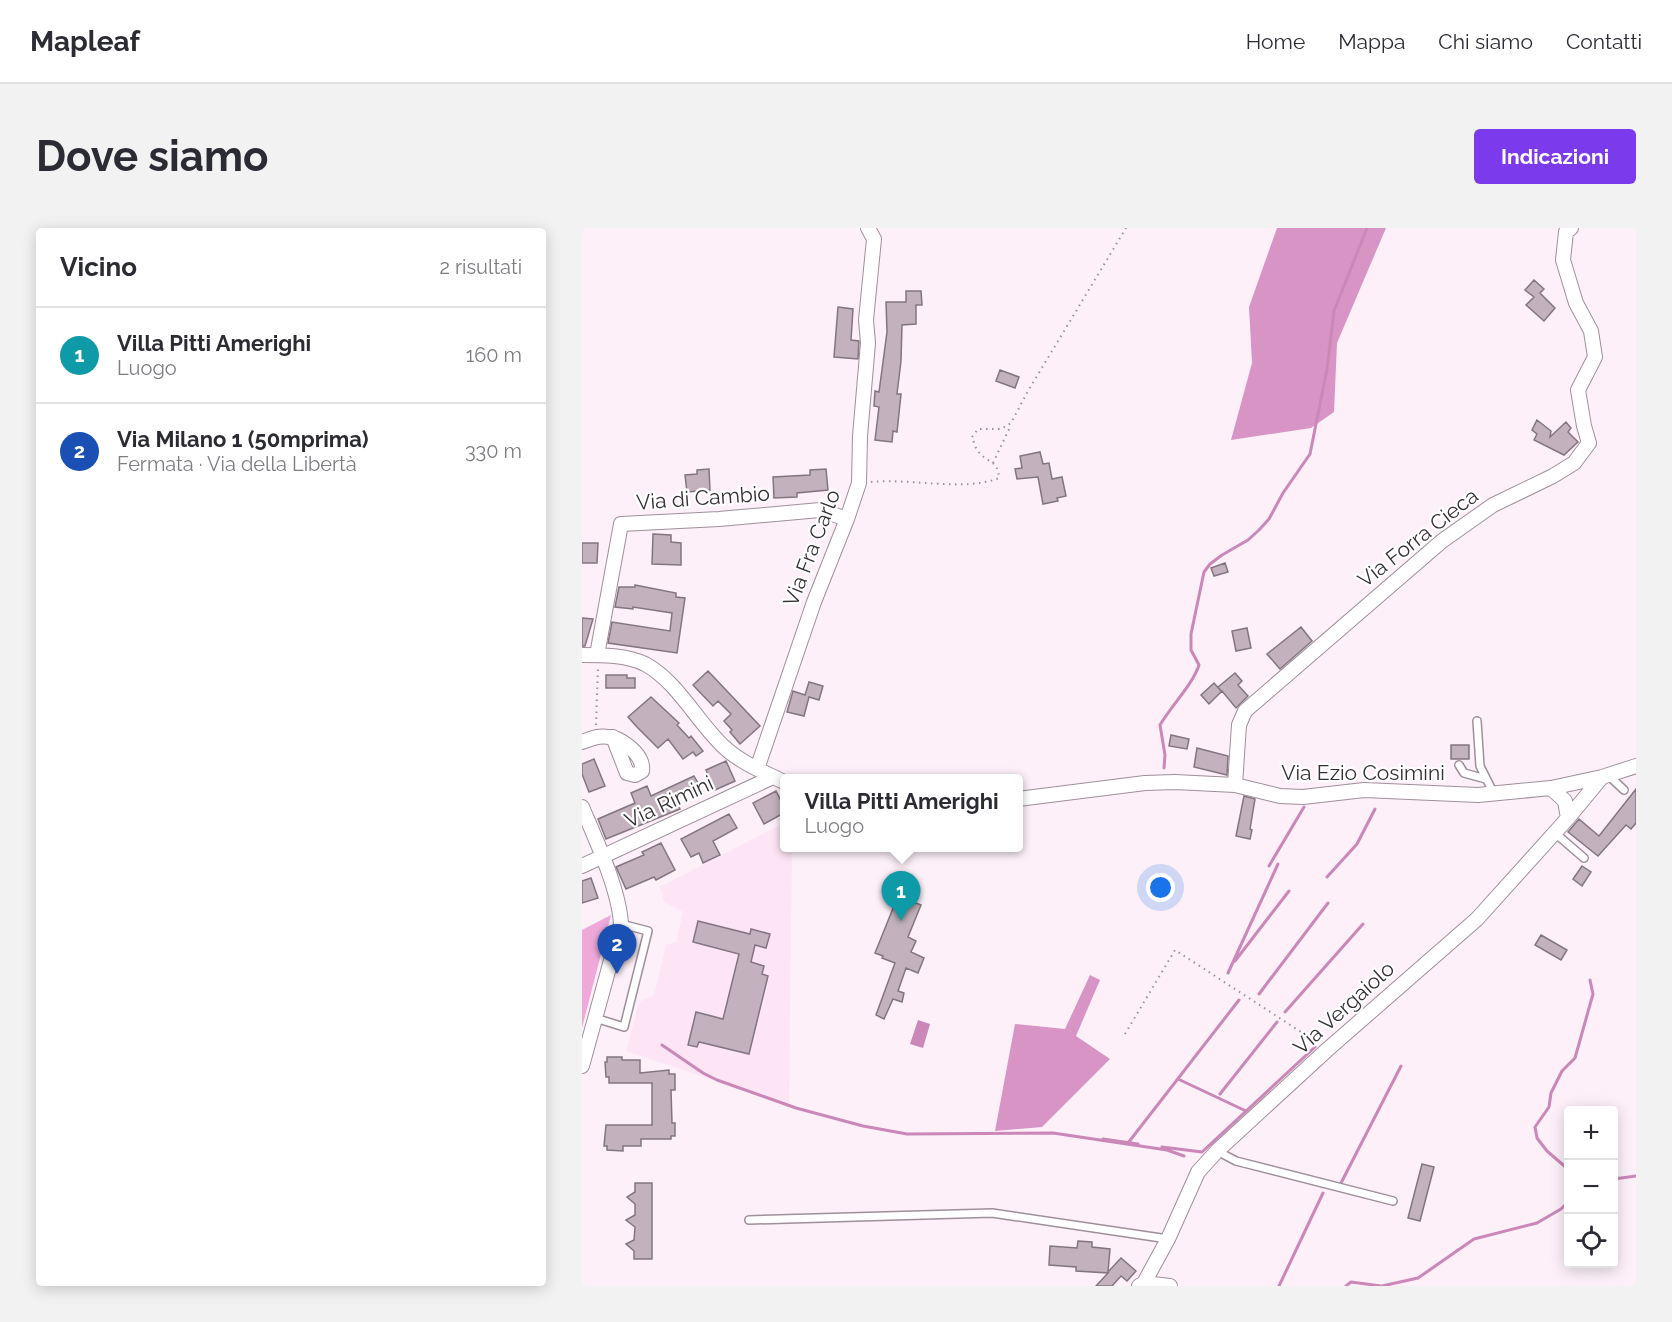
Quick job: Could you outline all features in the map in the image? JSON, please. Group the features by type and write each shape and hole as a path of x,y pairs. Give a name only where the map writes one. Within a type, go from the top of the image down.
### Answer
{"street":[{"name":"Via Fra Carlo","path":"757,769 814,602 859,483 860,436 868,343 866,320 874,239 868,228"},
{"name":"Via Forra Cieca","path":"1234,785 1239,725 1245,711 1442,541 1493,505 1553,476 1574,463 1589,443 1578,390 1595,357 1592,331 1576,303 1563,260 1566,232 1571,228"},
{"name":"Via di Cambio","path":"598,655 621,524 719,519 820,510 847,519"},
{"path":"582,655 631,659 645,664 675,690 696,717 726,748 757,769 778,779"},
{"path":"582,742 602,735 614,737"},
{"name":"Via Ezio Cosimini","path":"1023,799 1145,783 1196,782 1234,785 1280,796 1364,790 1478,795 1551,788 1605,776 1636,766"},
{"name":"Via Vergaiolo","path":"1141,1284 1168,1239 1198,1172 1217,1151 1328,1049 1477,918 1605,776"},
{"name":"Via Rimini","path":"582,866 778,779"},
{"path":"1551,788 1565,801 1568,818"},
{"path":"582,807 603,856 620,913 621,924 582,1066"},
{"path":"1141,1284 1170,1286"}],"lane":[{"path":"1477,721 1480,766 1494,794"},
{"path":"1459,765 1464,774 1486,779"},
{"path":"1605,776 1624,790"},
{"path":"1555,833 1584,858"},
{"path":"595,1018 624,1027 648,931 621,924"},
{"path":"1217,1151 1236,1161 1393,1201"},
{"path":"749,1220 992,1213 1168,1239"}],"path":[{"path":"993,463 1028,391 1126,228"},
{"path":"859,483 891,480 987,483 999,478 999,472 993,463 978,452 972,437 978,429 1001,429 1011,423"},
{"path":"596,736 598,655"},
{"path":"1125,1034 1175,950 1328,1049"}],"shaded area":[{"path":"1277,228 1386,228 1337,343 1334,412 1311,428 1231,440 1252,363 1249,307"},
{"path":"780,825 780,852 792,852 789,1105 626,1051 639,1002 654,995 666,945 676,942 683,912 664,902 660,887"},
{"path":"611,915 582,1028 582,930"},
{"path":"1090,975 1100,980 1076,1036 1110,1059 1042,1127 995,1131 1015,1024 1065,1029"},
{"path":"918,1020 930,1024 923,1048 910,1044"}],"building":[{"path":"1534,280 1544,289 1540,293 1555,308 1544,321 1526,305 1534,297 1525,290"},
{"path":"906,291 921,291 922,305 916,305 916,324 902,325 897,394 901,394 897,432 893,431 892,442 875,440 879,407 874,406 875,391 879,392 887,332 886,302 906,302"},
{"path":"838,307 853,309 851,340 859,341 858,359 834,357"},
{"path":"1000,370 1019,377 1015,388 996,381"},
{"path":"1537,420 1551,431 1550,437 1566,422 1571,428 1568,432 1578,442 1564,455 1534,440 1537,434 1532,430"},
{"path":"1040,452 1043,464 1049,463 1052,479 1062,477 1066,496 1057,498 1058,501 1043,504 1038,477 1017,479 1015,469 1022,468 1020,456"},
{"path":"709,469 710,490 687,492 685,475 697,474 697,470"},
{"path":"826,469 828,490 797,493 797,497 774,498 773,477 810,475 810,470"},
{"path":"653,534 671,535 671,542 681,543 681,565 652,564"},
{"path":"582,543 598,543 597,563 582,563"},
{"path":"1225,563 1228,572 1214,576 1211,568"},
{"path":"635,585 676,593 676,597 685,598 677,653 608,643 612,622 670,631 672,613 633,607 633,609 615,607 619,587 635,587"},
{"path":"582,618 593,619 585,646 582,646"},
{"path":"1301,627 1312,641 1280,669 1267,654"},
{"path":"1247,628 1251,648 1236,651 1232,631"},
{"path":"708,671 760,726 740,744 724,721 731,714 718,701 713,706 693,685"},
{"path":"1235,673 1242,681 1238,685 1248,696 1236,708 1222,691 1209,704 1201,695 1214,683 1221,691 1218,687"},
{"path":"606,675 627,675 627,678 635,678 635,688 606,688"},
{"path":"809,682 823,686 819,700 809,697 804,716 787,712 793,691 805,695"},
{"path":"651,697 679,723 677,725 689,738 691,736 703,751 696,756 693,752 683,759 668,739 658,748 637,727 628,717"},
{"path":"1171,735 1189,739 1187,749 1169,746"},
{"path":"1451,745 1469,745 1469,759 1451,759"},
{"path":"1197,748 1228,756 1227,775 1194,767"},
{"path":"594,759 605,786 589,792 582,774 582,764"},
{"path":"726,761 735,781 715,790 706,770"},
{"path":"694,776 698,783 674,795 680,809 606,839 598,819 635,803 631,793 647,786 651,796"},
{"path":"1636,789 1636,823 1631,829 1626,825 1598,856 1568,832 1579,819 1599,836"},
{"path":"776,791 780,799 780,815 764,824 753,803"},
{"path":"1244,796 1255,799 1250,839 1236,836"},
{"path":"729,814 737,828 713,841 720,855 703,863 699,853 691,857 681,839"},
{"path":"661,843 675,870 656,880 654,877 626,889 616,867 644,855 642,852"},
{"path":"1582,866 1591,872 1582,886 1573,879"},
{"path":"591,878 598,898 582,903 582,881"},
{"path":"898,896 921,905 908,937 916,941 911,952 924,958 918,973 906,968 898,991 904,993 902,1002 893,999 884,1019 876,1015 895,963 875,953"},
{"path":"698,921 750,934 751,929 770,934 766,948 755,945 751,962 764,966 762,974 768,976 749,1054 699,1042 697,1047 688,1045 696,1012 723,1019 739,954 693,942"},
{"path":"1541,935 1567,950 1561,960 1535,945"},
{"path":"607,1057 640,1060 640,1073 669,1070 669,1074 675,1074 675,1090 671,1090 672,1123 675,1123 675,1136 671,1136 671,1139 641,1139 641,1146 623,1146 623,1151 607,1150 607,1146 604,1146 606,1125 652,1125 652,1083 609,1083 609,1077 606,1077"},
{"path":"1422,1164 1434,1167 1420,1221 1408,1218"},
{"path":"635,1183 652,1183 652,1259 634,1259 634,1251 626,1244 634,1240 635,1227 626,1220 635,1215 635,1204 627,1197 635,1192"},
{"path":"1078,1241 1092,1242 1092,1247 1110,1249 1108,1272 1121,1258 1136,1271 1127,1281 1121,1276 1112,1286 1096,1286 1108,1273 1076,1271 1076,1267 1049,1265 1050,1246 1077,1248"}],"waterway":[{"path":"1164,768 1165,755 1160,725 1192,680 1199,665 1191,650 1191,634 1204,572 1222,555 1248,540 1269,519 1283,493 1310,454 1327,369 1334,311 1367,228"},
{"path":"1269,866 1304,807"},
{"path":"1327,877 1357,844 1375,809"},
{"path":"1228,973 1278,864"},
{"path":"1235,961 1289,891"},
{"path":"1259,994 1328,903"},
{"path":"1285,1012 1363,924"},
{"path":"1564,1166 1547,1151 1537,1138 1535,1127 1549,1107 1551,1093 1562,1071 1575,1058 1593,994 1590,980"},
{"path":"1128,1143 1239,1000"},
{"path":"1220,1094 1277,1022"},
{"path":"662,1045 717,1080 796,1108 863,1126 907,1134 1053,1133 1167,1150 1184,1156"},
{"path":"1162,1147 1202,1152 1315,1047"},
{"path":"1340,1185 1401,1066"},
{"path":"1178,1079 1246,1111"},
{"path":"1103,1139 1138,1144"},
{"path":"1618,1178 1636,1176"},
{"path":"1279,1286 1323,1193"},
{"path":"1382,1286 1418,1278 1474,1239 1537,1223 1564,1206"},
{"path":"1346,1286 1351,1282 1381,1286"}],"place":[{"name":"Villa Pitti Amerighi","path":"901,921"},
{"name":"Via Milano 1 (50mprima)","path":"617,974"}]}
